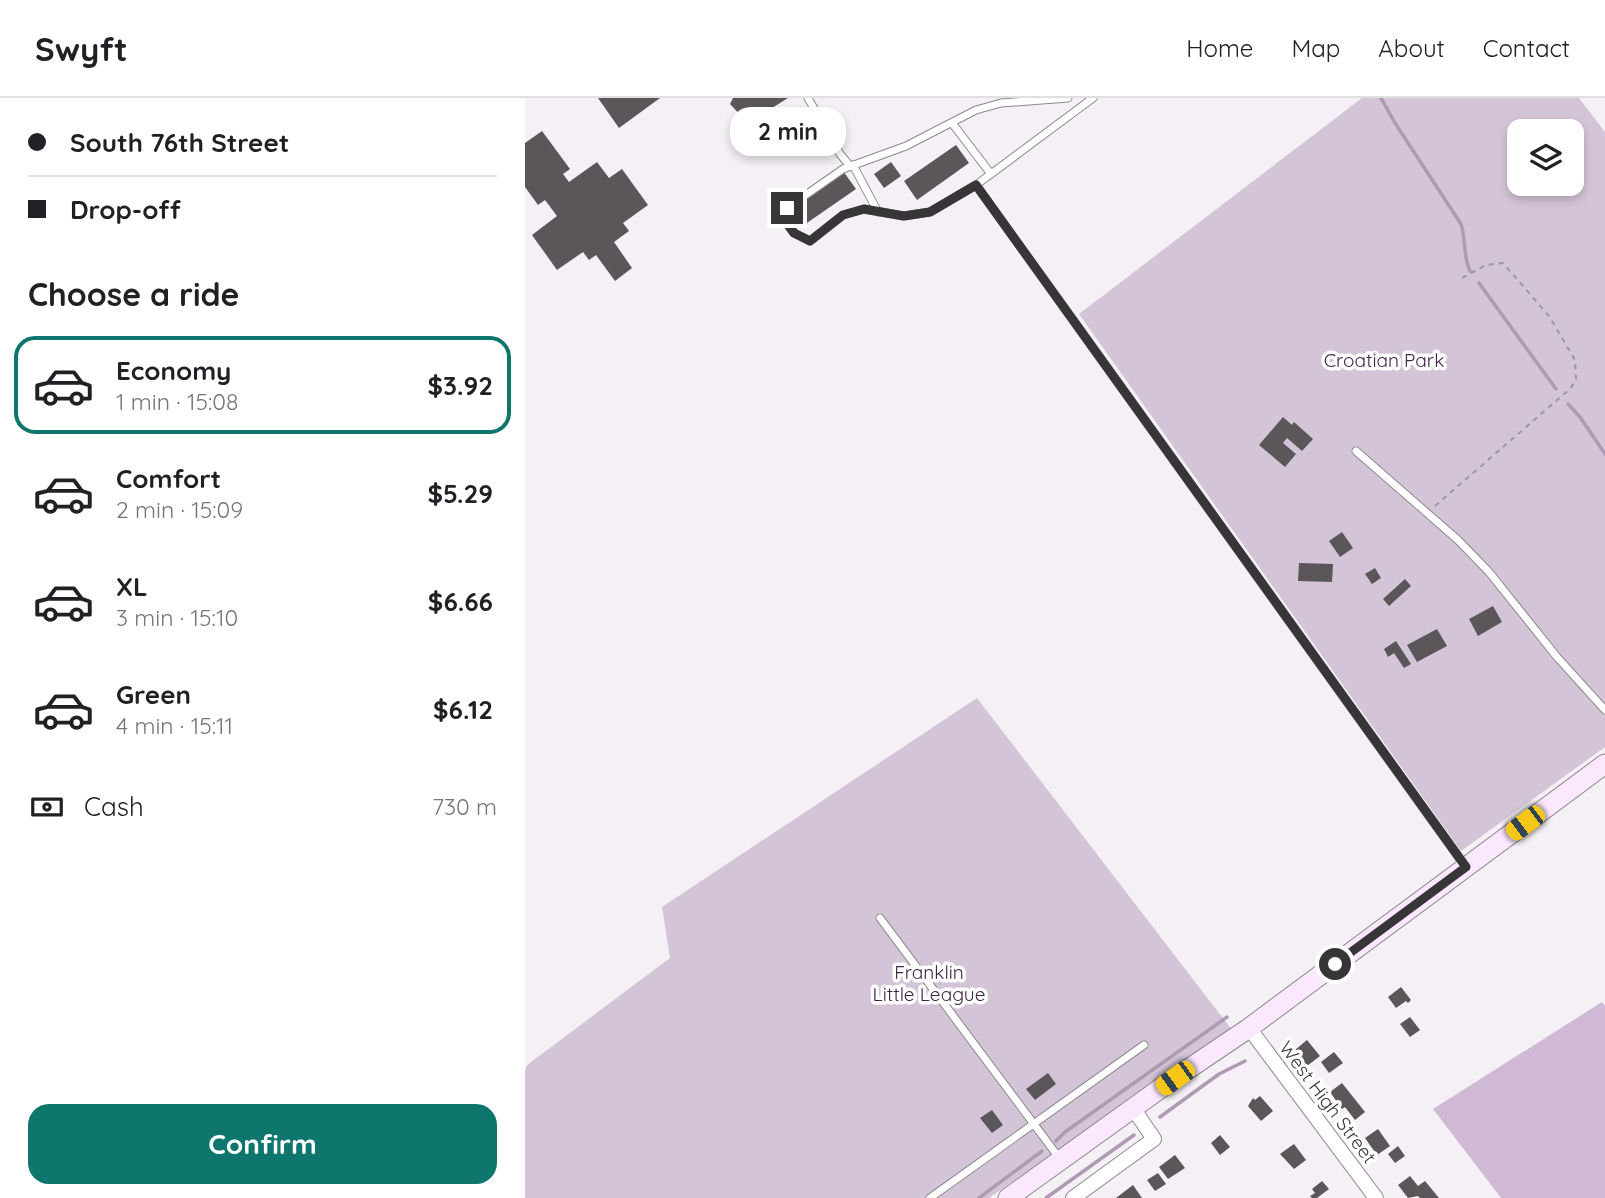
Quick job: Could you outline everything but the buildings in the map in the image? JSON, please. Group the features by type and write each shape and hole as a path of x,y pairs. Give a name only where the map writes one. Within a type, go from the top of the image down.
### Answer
{"main road":[{"path":"1008,1198 1249,1028 1605,764"}],"street":[{"name":"West High Street","path":"1249,1028 1375,1198"},
{"path":"1073,1198 1154,1139 1133,1108"}],"lane":[{"path":"808,98 840,154 852,165 878,212"},
{"path":"1068,98 1001,103 976,110 906,146 843,169 787,208 786,222 794,233 810,241 843,215 864,209 904,216 930,212 976,185 1093,98"},
{"path":"952,122 991,174"},
{"path":"976,185 1466,867"},
{"path":"1356,451 1458,540 1489,572 1557,657 1605,710"},
{"path":"880,918 1060,1160"},
{"path":"930,1198 1144,1045"}],"path":[{"path":"1426,513 1571,388 1576,379 1575,360 1549,316 1503,263 1486,265 1462,278"}],"green space":[{"name":"Croatian Park","path":"1362,98 1579,98 1605,132 1605,747 1461,851 1079,314"},
{"name":"Franklin Little League","path":"977,698 1232,1030 989,1198 525,1198 527,1065 670,958 662,907"}],"shaded area":[{"path":"1602,1002 1605,1006 1605,1198 1501,1198 1433,1109"}],"waterway":[{"path":"1381,98 1461,224 1470,271"},
{"path":"1479,283 1556,389"},
{"path":"1568,404 1605,454"},
{"path":"1056,1141 1227,1017"},
{"path":"1160,1117 1219,1074 1245,1061"},
{"path":"1046,1198 1134,1135"},
{"path":"979,1198 1042,1151"}],"route":[{"path":"787,208 786,222 794,233 810,241 843,215 864,209 904,216 930,212 976,185 1466,867 1335,964"}]}
